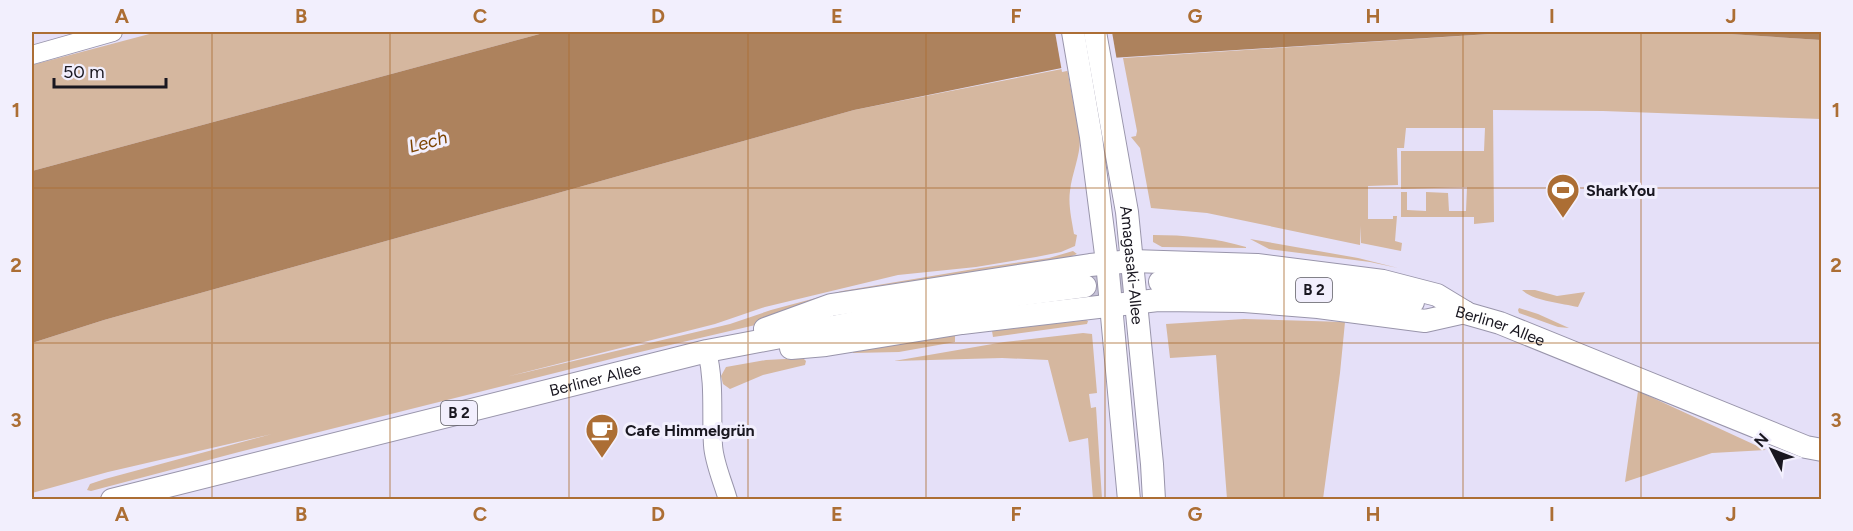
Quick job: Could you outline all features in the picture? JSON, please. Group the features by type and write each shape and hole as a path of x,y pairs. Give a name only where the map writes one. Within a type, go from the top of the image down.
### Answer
{"main road":[{"name":"Amagasaki-Allee","path":"1073,32 1102,135 1127,212 1154,500"},
{"name":"Amagasaki-Allee","path":"1095,32 1107,262 1129,500"},
{"path":"711,351 831,305 1107,262 1257,265 1383,281 1437,295 1465,312"},
{"name":"Berliner Allee","path":"1160,282 1265,285 1399,299 1465,312 1500,323 1806,447 1821,450"},
{"name":"Berliner Allee","path":"112,500 711,351 958,303 1085,285"},
{"path":"711,351 826,345 962,323 1158,300 1244,301 1318,307 1425,321 1465,312"}],"street":[{"path":"32,55 57,40 113,32"},
{"path":"711,351 714,401 713,447 728,500"}],"shaded area":[{"path":"157,32 547,32 32,171 32,65"},
{"path":"1521,32 1699,32 1821,40 1821,119 1603,111 1493,110 1494,222 1474,224 1474,217 1401,217 1401,192 1407,192 1407,210 1426,211 1426,192 1448,193 1449,211 1466,211 1467,187 1401,189 1401,151 1484,151 1485,128 1406,128 1404,148 1397,148 1398,185 1368,186 1368,219 1393,219 1393,216 1397,216 1395,241 1402,243 1401,251 1361,243 1361,226 1360,245 1207,213 1151,208 1140,148 1131,137 1136,136 1137,131 1123,58"},
{"path":"1067,68 1080,139 1070,196 1070,213 1074,234 1077,235 1075,246 1061,252 976,267 898,275 765,307 715,324 502,378 730,324 771,310 842,291 1049,258 1073,251 1077,254 623,356 91,491 87,490 90,484 105,479 272,434 108,472 32,493 32,343 104,320 854,110"},
{"path":"1153,235 1223,241 1246,248 1162,247 1153,242"},
{"path":"1250,239 1358,258 1398,268 1370,262 1269,249"},
{"path":"1522,290 1535,290 1557,296 1585,292 1578,307 1541,299"},
{"path":"1519,308 1569,328 1558,327 1519,313"},
{"path":"1244,319 1345,322 1323,499 1227,499 1216,355 1170,358 1166,324"},
{"path":"1086,320 1087,324 993,337 992,331"},
{"path":"955,333 955,342 899,352 853,353 852,349"},
{"path":"1083,333 1092,334 1097,393 1089,394 1091,408 1096,407 1102,499 1093,499 1088,438 1069,442 1048,360 1002,358 894,361 1004,342"},
{"path":"803,358 806,361 805,365 763,375 730,389 723,384 721,376 726,367 766,360"},
{"path":"1638,391 1766,450 1712,453 1625,482"}],"water":[{"name":"Lech","path":"547,32 1521,32 1111,58 854,110 104,320 32,343 32,171"},
{"path":"1699,32 1821,32 1821,40"}],"pier":[{"path":"1055,32 1112,32 1117,61 1062,72"}],"tunnel":[{"path":"1085,286 1160,282"}],"place":[{"name":"SharkYou","path":"1563,219"},
{"name":"Cafe Himmelgrün","path":"602,459"}]}
